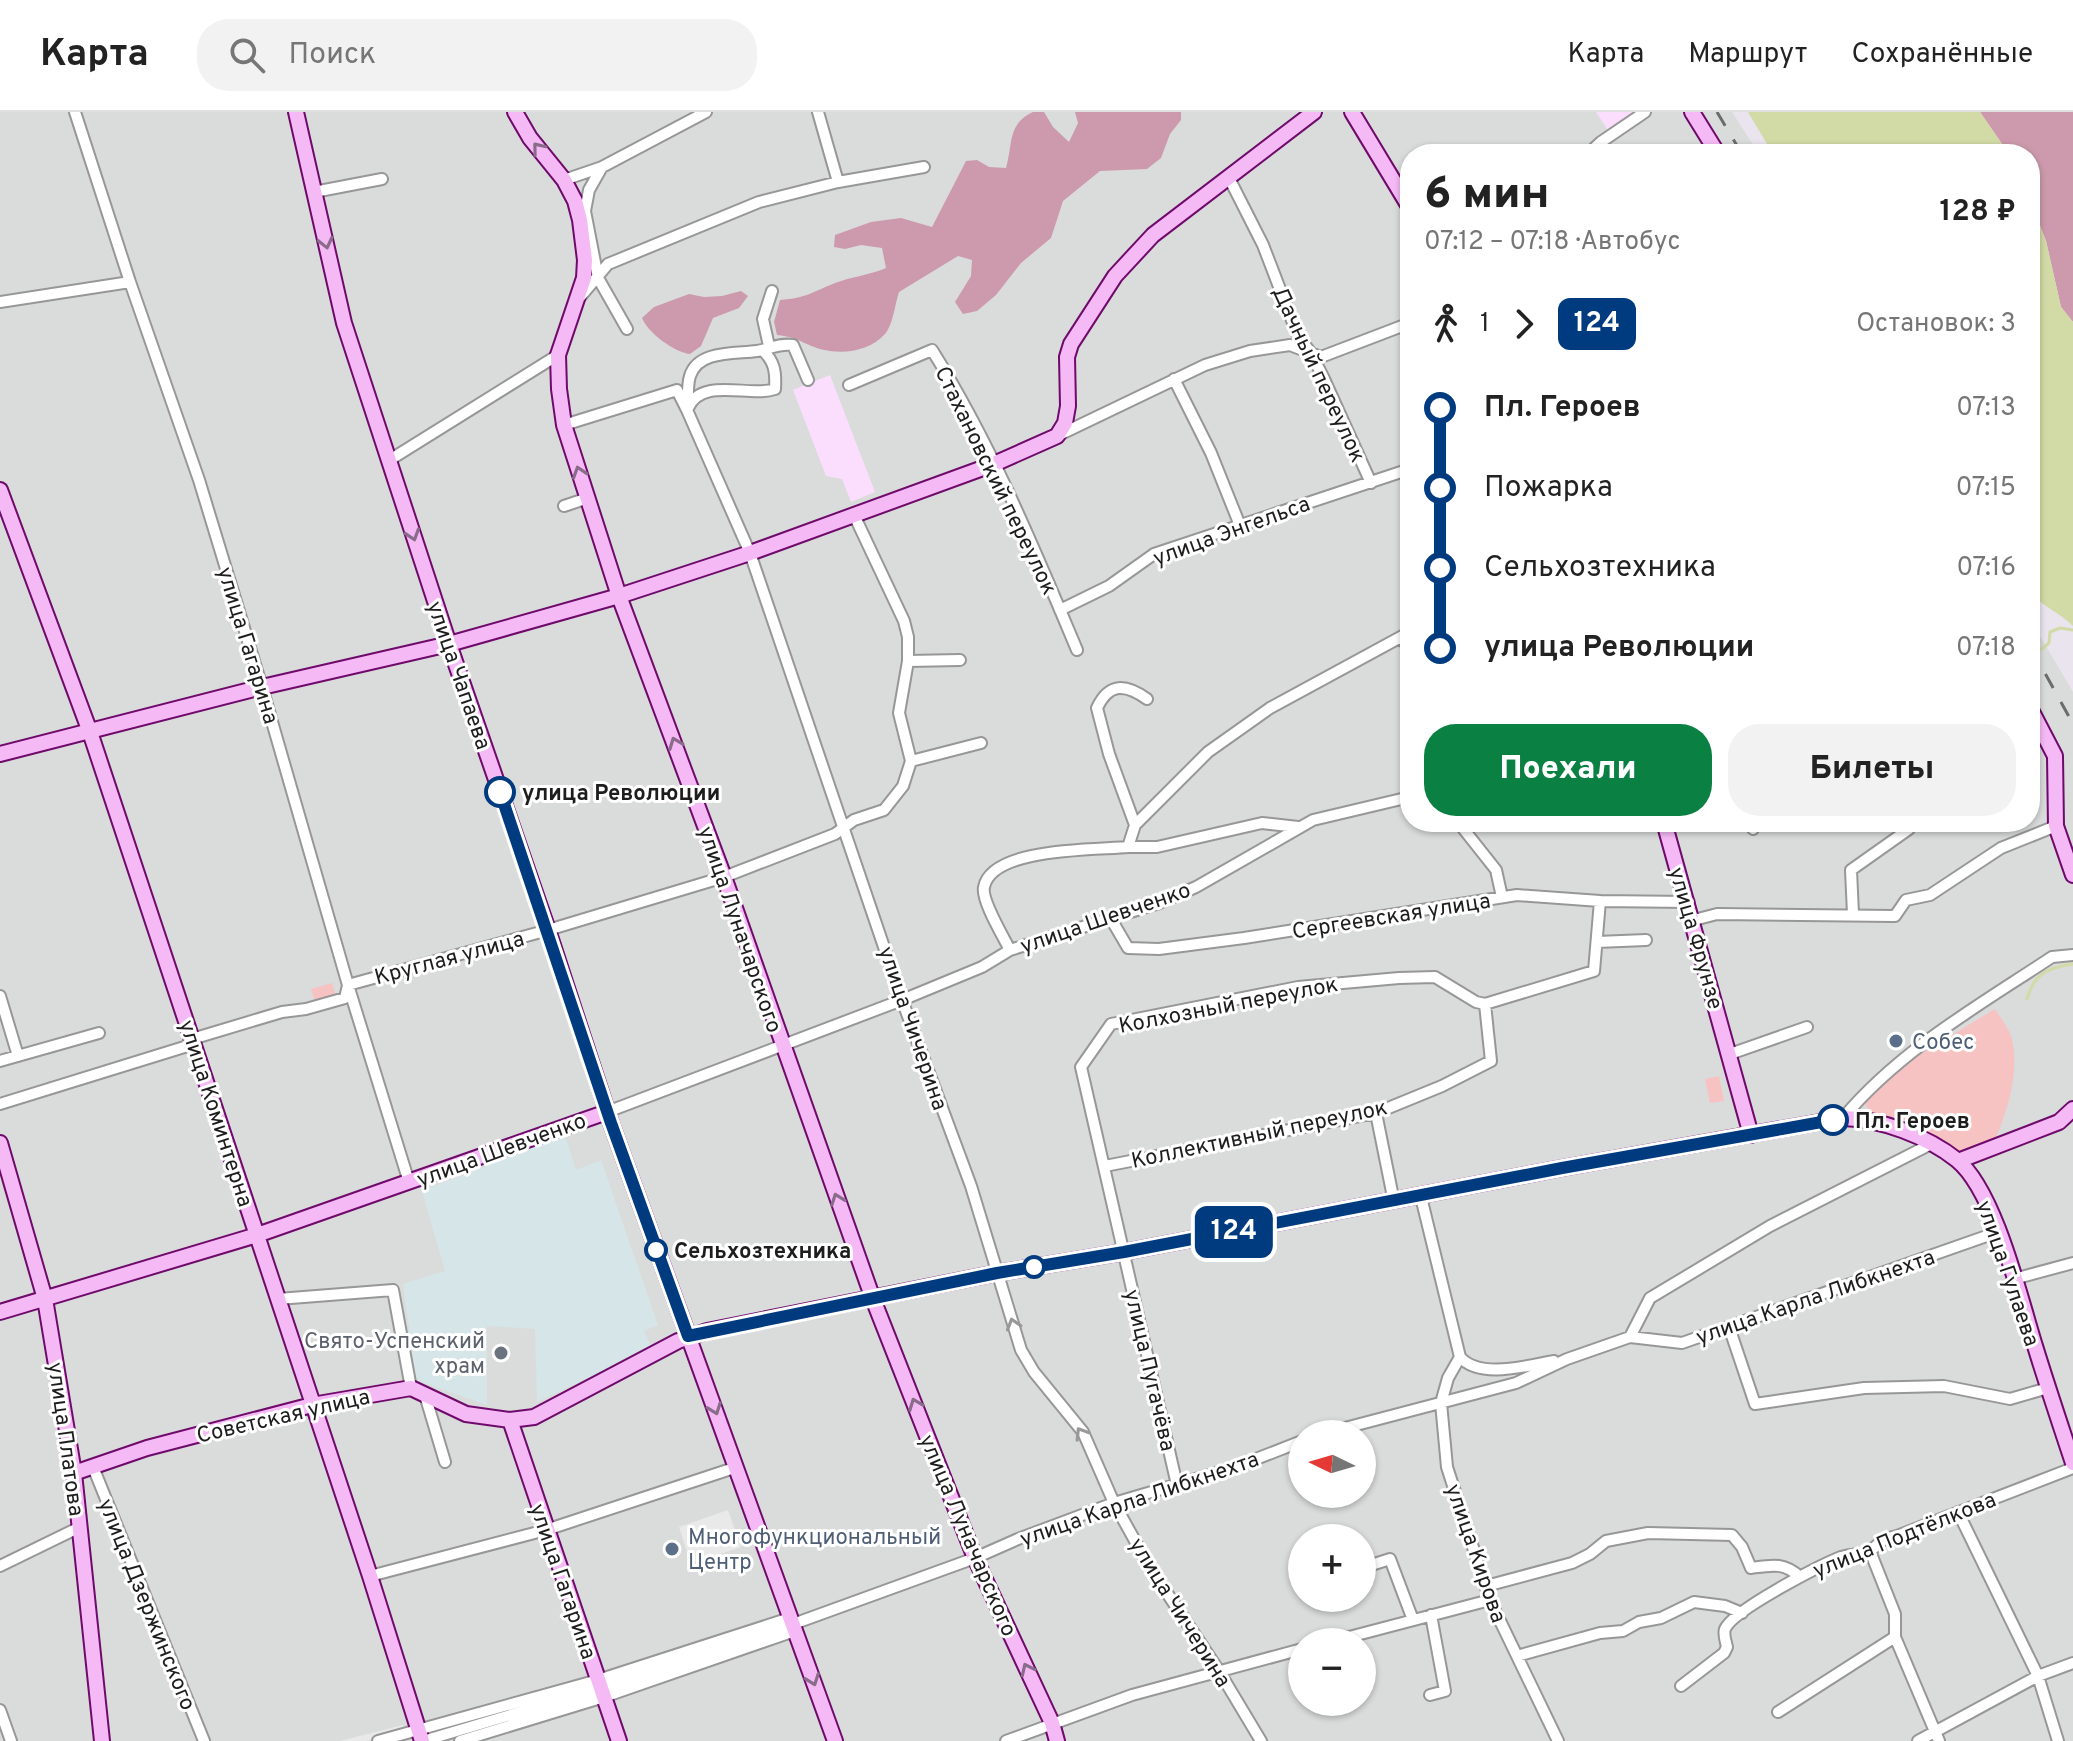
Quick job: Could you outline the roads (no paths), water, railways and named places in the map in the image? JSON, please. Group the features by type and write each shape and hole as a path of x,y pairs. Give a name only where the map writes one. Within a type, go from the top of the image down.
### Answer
{"street":[{"name":"улица Гагарина","path":"75,112 199,480 409,1182"},
{"name":"улица Чапаева","path":"296,112 344,323 388,461 607,1112 835,1741"},
{"name":"улица Луначарского","path":"515,112 530,138 564,180 575,201 584,241 584,278 558,355 559,389 564,425 619,596 724,877 873,1299 975,1558 1052,1723 1057,1741"},
{"path":"564,180 602,167 706,112"},
{"path":"818,112 838,182"},
{"path":"1057,436 1065,423 1068,406 1067,357 1087,317 1115,276 1142,245 1314,112"},
{"path":"1599,144 1645,112"},
{"path":"1692,112 1712,144"},
{"path":"1355,114 1400,191"},
{"path":"602,167 589,190 585,211 598,278 627,329"},
{"path":"579,299 608,264 759,202 838,182 924,167"},
{"name":"Дачный переулок","path":"1229,178 1258,235 1298,336 1311,353 1371,483"},
{"path":"314,192 382,179"},
{"path":"0,302 130,282"},
{"path":"687,410 692,400 702,394 728,389 764,393 775,389 776,372 766,348 763,319 772,291"},
{"path":"0,754 262,687 449,644 619,596 750,553 994,464 1205,365 1250,351 1290,345 1321,357 1400,327"},
{"path":"687,410 690,375 702,361 718,355 793,345 808,380"},
{"name":"Стахановский переулок","path":"849,385 932,350 968,411 994,464 1077,650"},
{"path":"388,461 558,355"},
{"path":"1174,379 1211,453 1239,523"},
{"path":"564,425 677,390 687,410"},
{"name":"улица Чичерина","path":"687,410 750,553 902,1000 971,1186 1021,1350 1034,1372 1083,1432 1114,1503 1156,1577 1261,1741"},
{"name":"улица Энгельса","path":"1060,610 1109,586 1154,554 1239,523 1400,473"},
{"name":"улица Коминтерна","path":"0,490 90,732 421,1738"},
{"path":"564,506 588,498"},
{"path":"854,515 904,621 908,637 908,661 899,713 911,761 981,743"},
{"path":"1128,847 1135,825 1208,752 1270,708 1400,637"},
{"path":"908,661 960,660"},
{"path":"1135,825 1109,754 1097,708 1103,694 1112,689 1131,688 1147,699"},
{"path":"2040,727 2055,756 2056,826 2073,875"},
{"name":"Круглая улица","path":"0,1104 282,1012 345,998 348,985 724,877 884,810 903,786 911,761"},
{"name":"улица Шевченко","path":"0,1312 257,1235 607,1112 902,1000 982,967 1010,950 1111,919 1196,887 1313,820 1400,799"},
{"name":"улица Шевченко","path":"1010,950 984,898 983,887 995,868 1029,855 1157,847 1262,823 1298,827"},
{"path":"1694,920 1717,914 1895,916 1906,900 1930,895 2001,848 2056,826"},
{"path":"1466,832 1496,870 1502,897"},
{"name":"улица Фрунзе","path":"1667,832 1694,920 1751,1135"},
{"path":"1853,914 1851,870 1905,832"},
{"name":"Сергеевская улица","path":"1111,919 1128,948 1159,949 1517,895 1600,901 1689,902"},
{"path":"1485,1004 1594,971 1600,901"},
{"path":"1597,942 1646,940"},
{"path":"418,1392 466,1414 510,1420 534,1417 688,1336 997,1273 1843,1118 1862,1095 1920,1044 2052,957 2073,955"},
{"name":"Колхозный переулок","path":"1081,1067 1111,1024 1298,987 1435,977 1476,1002 1485,1004"},
{"path":"0,996 18,1056"},
{"name":"Коллективный переулок","path":"1105,1166 1376,1113 1442,1086 1491,1061 1485,1004"},
{"path":"1730,1054 1807,1027"},
{"path":"0,1061 99,1033"},
{"name":"улица Пугачёва","path":"1081,1067 1177,1485"},
{"path":"1958,1161 2066,1122 2073,1109"},
{"path":"1376,1113 1394,1202"},
{"name":"улица Гулаева","path":"1843,1118 1869,1121 1931,1144 1958,1161 1974,1180 1998,1232 2073,1461"},
{"name":"улица Платова","path":"0,1143 45,1299 74,1473 102,1741"},
{"path":"1630,1337 1650,1298 1770,1226 1931,1144"},
{"path":"1421,1197 1460,1357 1467,1365 1494,1369 1567,1359"},
{"name":"улица Карла Либкнехта","path":"1376,1420 1516,1383 1567,1359 1630,1337 1682,1343 1998,1232"},
{"path":"2014,1279 2073,1263"},
{"path":"278,1299 393,1290 418,1392 445,1462"},
{"path":"1729,1327 1755,1404 1864,1388 1944,1386 2010,1399 2048,1388"},
{"name":"улица Кирова","path":"1460,1357 1448,1378 1441,1403 1447,1467 1490,1600 1558,1741"},
{"name":"Советская улица","path":"74,1473 202,1433 312,1405 418,1392"},
{"name":"улица Гагарина","path":"510,1420 619,1741"},
{"name":"улица Карла Либкнехта","path":"460,1741 601,1688 793,1624 975,1558 1114,1503 1233,1468 1288,1446"},
{"name":"улица Подтёлкова","path":"1742,1613 1800,1577 1843,1556 1870,1551 1880,1540 1958,1512 2073,1461"},
{"name":"улица Дзержинского","path":"93,1467 204,1741"},
{"path":"370,1576 546,1530 737,1467"},
{"path":"1958,1512 2038,1676 2058,1741"},
{"path":"0,1566 80,1527"},
{"path":"1486,1586 1572,1563 1606,1541 1648,1533 1732,1535 1742,1547 1751,1568 1780,1564 1800,1577"},
{"path":"1870,1551 1895,1614 1895,1637 1937,1736"},
{"path":"1376,1564 1390,1559 1413,1620"},
{"path":"1376,1630 1490,1600"},
{"path":"1517,1656 1600,1633 1623,1631 1694,1602 1725,1606 1742,1613 1724,1632 1727,1647 1724,1653 1681,1686"},
{"path":"1430,1695 1445,1691 1431,1615"},
{"name":"улица Карла Либкнехта","path":"378,1741 421,1738 601,1688 793,1624"},
{"path":"1778,1712 1895,1637"},
{"path":"1006,1741 1132,1695 1288,1653"},
{"path":"1918,1741 1937,1736 2038,1676 2073,1663"},
{"path":"0,1710 11,1741"}],"waterway":[{"path":"2042,649 2049,643 2050,632 2060,628 2073,630"},
{"path":"2027,999 2034,983 2043,973 2073,964"}],"railway":[{"path":"1717,112 1736,144"},
{"path":"2040,664 2073,724"}],"place":[{"name":"улица Революции","path":"500,792"},
{"name":"Собес","path":"1896,1041"},
{"name":"Пл. Героев","path":"1833,1120"},
{"name":"Сельхозтехника","path":"656,1250"},
{"name":"Свято-Успенский храм","path":"501,1353"},
{"name":"Многофункциональный Центр","path":"672,1549"}]}
